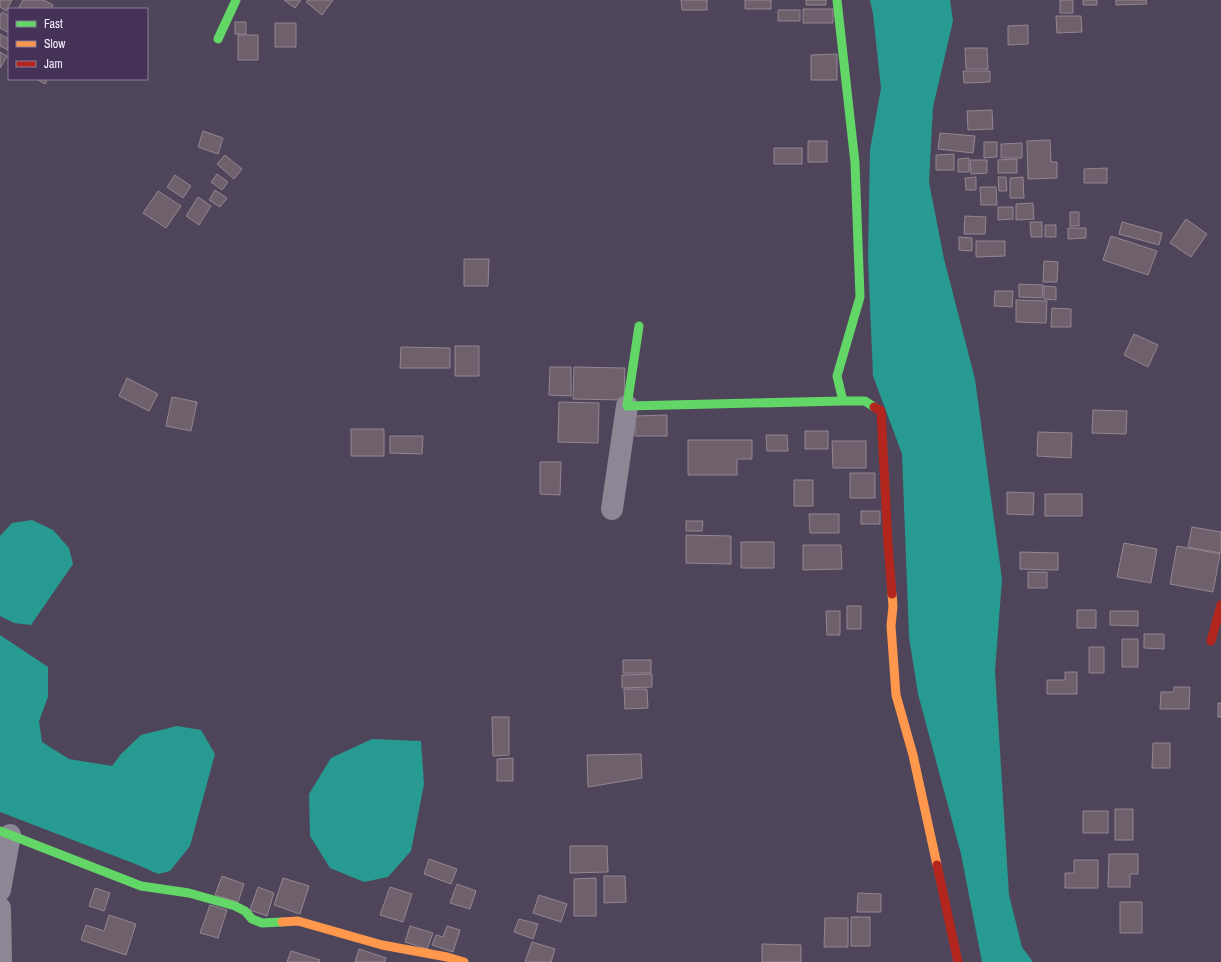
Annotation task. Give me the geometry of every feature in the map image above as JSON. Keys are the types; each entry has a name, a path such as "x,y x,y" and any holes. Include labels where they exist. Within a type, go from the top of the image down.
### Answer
{"street":[{"path":"218,40 236,0"},
{"path":"837,0 855,163 860,297 836,376 843,401"},
{"path":"612,509 639,326"},
{"path":"627,406 865,401 881,411 892,606 891,626 893,666 896,695 912,755 958,962"},
{"path":"1211,641 1221,606"},
{"path":"0,890 5,833 42,846 141,886 189,893 235,906 245,911 252,919 262,924 298,920 382,946 447,957 464,962"},
{"path":"0,908 1,962"}],"shaded area":[{"path":"870,0 950,0 953,21 933,107 929,182 944,259 975,379 1002,579 995,671 1009,895 1022,947 1033,962 982,962 961,854 918,694 909,637 902,454 873,376 868,258 870,150 881,88 873,14"},
{"path":"32,520 53,530 69,548 73,564 31,625 14,623 0,616 0,536 12,523"},
{"path":"0,635 48,667 48,697 39,721 42,742 69,759 112,766 121,754 141,735 177,726 201,730 215,754 190,846 170,871 158,874 0,812"},
{"path":"372,739 421,741 424,784 411,851 388,877 364,882 330,868 310,836 309,794 331,758"}],"building":[{"path":"0,0 12,0 6,11 0,7"},
{"path":"23,0 44,0 53,5 52,8 19,8"},
{"path":"284,0 301,0 295,8"},
{"path":"308,0 333,0 322,15 306,2"},
{"path":"681,0 707,0 707,10 682,10"},
{"path":"745,0 771,0 771,9 745,9"},
{"path":"806,0 826,0 826,5 806,5"},
{"path":"1060,0 1073,0 1073,13 1060,13"},
{"path":"1083,0 1097,0 1097,5 1083,5"},
{"path":"1116,0 1146,0 1147,4 1116,5"},
{"path":"803,9 833,9 833,23 803,23"},
{"path":"778,10 800,10 800,21 778,21"},
{"path":"2,12 8,15 8,32 0,28 0,16"},
{"path":"1056,16 1081,16 1082,32 1057,33"},
{"path":"235,22 246,22 246,34 235,34"},
{"path":"275,23 296,23 296,47 275,47"},
{"path":"1028,25 1028,44 1008,45 1008,26"},
{"path":"0,34 8,38 8,50 0,46"},
{"path":"238,35 258,35 258,60 238,60"},
{"path":"965,48 987,48 988,69 966,69"},
{"path":"0,52 7,56 0,68"},
{"path":"837,54 837,80 811,80 811,55"},
{"path":"963,71 990,71 990,82 964,83"},
{"path":"38,80 47,80 45,84"},
{"path":"992,110 993,129 968,130 967,111"},
{"path":"203,131 223,138 218,154 198,147"},
{"path":"940,133 975,136 973,153 938,149"},
{"path":"1050,140 1051,162 1057,162 1057,178 1028,179 1027,141"},
{"path":"808,141 827,141 827,162 808,162"},
{"path":"984,142 997,142 997,157 984,158"},
{"path":"1022,143 1022,158 1001,158 1001,144"},
{"path":"774,148 802,148 802,164 774,164"},
{"path":"954,154 954,170 936,170 936,155"},
{"path":"225,155 242,169 234,179 217,164"},
{"path":"969,158 969,172 958,172 958,159"},
{"path":"1017,159 1017,173 998,173 998,160"},
{"path":"970,160 987,160 987,173 971,174"},
{"path":"1107,168 1107,183 1084,183 1084,169"},
{"path":"217,174 228,182 222,190 211,182"},
{"path":"175,175 191,186 183,198 167,187"},
{"path":"976,177 976,190 966,190 965,178"},
{"path":"998,177 1006,177 1007,191 999,191"},
{"path":"1023,177 1024,198 1010,198 1010,178"},
{"path":"980,187 996,187 997,205 981,205"},
{"path":"215,190 227,198 220,207 209,200"},
{"path":"158,191 181,206 166,228 143,213"},
{"path":"198,197 211,206 199,225 186,216"},
{"path":"1033,203 1034,219 1016,220 1016,204"},
{"path":"998,207 1013,207 1013,219 998,220"},
{"path":"1070,212 1079,212 1079,226 1070,226"},
{"path":"965,216 986,217 985,234 964,234"},
{"path":"1186,219 1207,234 1191,257 1170,243"},
{"path":"1030,222 1042,222 1042,237 1031,237"},
{"path":"1122,222 1162,233 1159,245 1119,234"},
{"path":"1045,225 1056,225 1056,237 1045,237"},
{"path":"1068,228 1086,228 1086,238 1068,239"},
{"path":"1111,236 1157,251 1148,275 1103,260"},
{"path":"959,237 972,238 972,251 959,250"},
{"path":"976,241 1005,241 1005,256 976,257"},
{"path":"464,259 489,259 488,286 464,286"},
{"path":"1044,261 1058,262 1057,282 1043,282"},
{"path":"1019,284 1043,285 1042,298 1019,297"},
{"path":"1044,286 1056,287 1056,300 1044,299"},
{"path":"995,291 1013,291 1012,307 994,306"},
{"path":"1016,300 1047,301 1046,323 1016,322"},
{"path":"1052,308 1071,309 1071,327 1051,327"},
{"path":"1134,334 1158,345 1148,367 1124,355"},
{"path":"455,346 479,346 479,376 455,376"},
{"path":"401,347 450,348 450,368 400,368"},
{"path":"550,367 571,367 571,396 549,395"},
{"path":"574,367 625,368 624,400 573,399"},
{"path":"127,378 158,394 149,411 119,396"},
{"path":"172,397 197,402 191,431 166,426"},
{"path":"559,402 599,403 598,443 558,442"},
{"path":"1093,410 1127,411 1126,434 1092,433"},
{"path":"667,415 667,436 635,436 635,416"},
{"path":"351,429 384,429 384,456 351,456"},
{"path":"805,431 828,431 828,449 805,449"},
{"path":"1038,432 1072,433 1071,458 1037,456"},
{"path":"766,435 787,435 788,451 767,451"},
{"path":"390,436 423,436 422,454 390,453"},
{"path":"688,440 752,440 752,459 737,459 737,475 688,475"},
{"path":"832,441 866,441 866,468 833,468"},
{"path":"540,462 561,462 560,495 540,494"},
{"path":"850,473 875,473 875,498 850,498"},
{"path":"794,480 813,480 813,506 794,506"},
{"path":"1007,492 1034,493 1033,515 1007,514"},
{"path":"1045,494 1082,494 1082,516 1045,516"},
{"path":"861,511 880,511 880,524 861,524"},
{"path":"809,514 839,514 839,533 810,533"},
{"path":"686,521 703,521 702,531 686,531"},
{"path":"1192,527 1221,532 1221,553 1188,547"},
{"path":"686,535 731,536 731,564 686,563"},
{"path":"741,542 774,542 774,568 741,568"},
{"path":"1124,543 1157,549 1151,583 1117,577"},
{"path":"803,545 841,545 842,569 803,570"},
{"path":"1177,546 1220,554 1213,592 1170,584"},
{"path":"1020,552 1058,553 1058,570 1020,569"},
{"path":"1028,572 1047,572 1047,588 1028,588"},
{"path":"847,606 861,606 861,629 847,629"},
{"path":"1077,610 1096,610 1096,628 1077,628"},
{"path":"826,611 840,611 840,635 827,635"},
{"path":"1110,611 1138,611 1138,626 1110,625"},
{"path":"1144,634 1164,634 1164,649 1144,648"},
{"path":"1122,639 1138,639 1138,667 1122,667"},
{"path":"1089,647 1104,647 1104,673 1089,673"},
{"path":"623,660 651,660 651,673 623,673"},
{"path":"1065,672 1077,672 1077,694 1047,694 1047,680 1065,680"},
{"path":"652,674 652,687 622,688 622,675"},
{"path":"1174,687 1190,687 1189,709 1160,709 1161,692 1174,692"},
{"path":"624,689 647,689 648,708 625,709"},
{"path":"1218,703 1221,703 1221,717 1218,717"},
{"path":"492,717 509,717 509,755 493,756"},
{"path":"1153,743 1170,743 1170,768 1152,768"},
{"path":"641,754 642,778 588,787 587,755"},
{"path":"513,758 513,781 497,781 497,759"},
{"path":"1115,809 1133,809 1133,840 1115,840"},
{"path":"1083,811 1108,811 1108,833 1083,833"},
{"path":"570,846 607,846 608,872 570,873"},
{"path":"1109,854 1138,854 1138,874 1130,874 1130,887 1108,887"},
{"path":"429,859 457,869 451,884 424,874"},
{"path":"1074,860 1098,860 1098,888 1065,888 1065,873 1074,873"},
{"path":"222,876 244,884 238,902 215,895"},
{"path":"604,876 625,876 626,902 604,903"},
{"path":"283,878 309,886 300,914 274,905"},
{"path":"596,878 596,916 574,916 574,879"},
{"path":"457,884 476,891 470,909 450,903"},
{"path":"258,887 274,893 267,916 250,910"},
{"path":"390,887 412,894 403,922 380,915"},
{"path":"95,888 110,893 104,911 89,906"},
{"path":"858,893 881,894 881,912 857,912"},
{"path":"539,895 567,904 561,922 533,913"},
{"path":"1120,902 1142,902 1142,933 1120,933"},
{"path":"210,905 227,910 218,938 200,933"},
{"path":"109,915 136,924 126,955 81,940 86,925 104,931"},
{"path":"851,917 870,917 870,946 851,946"},
{"path":"825,918 848,918 848,947 824,947"},
{"path":"519,919 538,924 533,939 514,932"},
{"path":"410,926 433,933 427,949 405,942"},
{"path":"447,926 460,930 453,952 432,945 436,935 443,937"},
{"path":"532,942 555,949 551,962 525,962"},
{"path":"762,944 801,945 801,962 762,962"},
{"path":"359,949 386,958 385,962 355,962"},
{"path":"291,951 320,960 319,962 287,962"}],"traffic: fast":[{"path":"218,39 236,0"},
{"path":"837,0 855,163 860,297 837,376 843,401 865,401 874,407"},
{"path":"639,326 627,406 843,401"},
{"path":"0,831 141,886 189,893 235,906 245,911 252,919 262,923 282,922"}],"traffic: slow":[{"path":"892,594 893,606 891,626 896,695 913,755 937,865"},
{"path":"282,922 298,921 382,945 447,957 464,962"}],"traffic: jam":[{"path":"874,407 881,411 892,594"},
{"path":"1211,641 1221,605"},
{"path":"937,865 958,962"}]}
